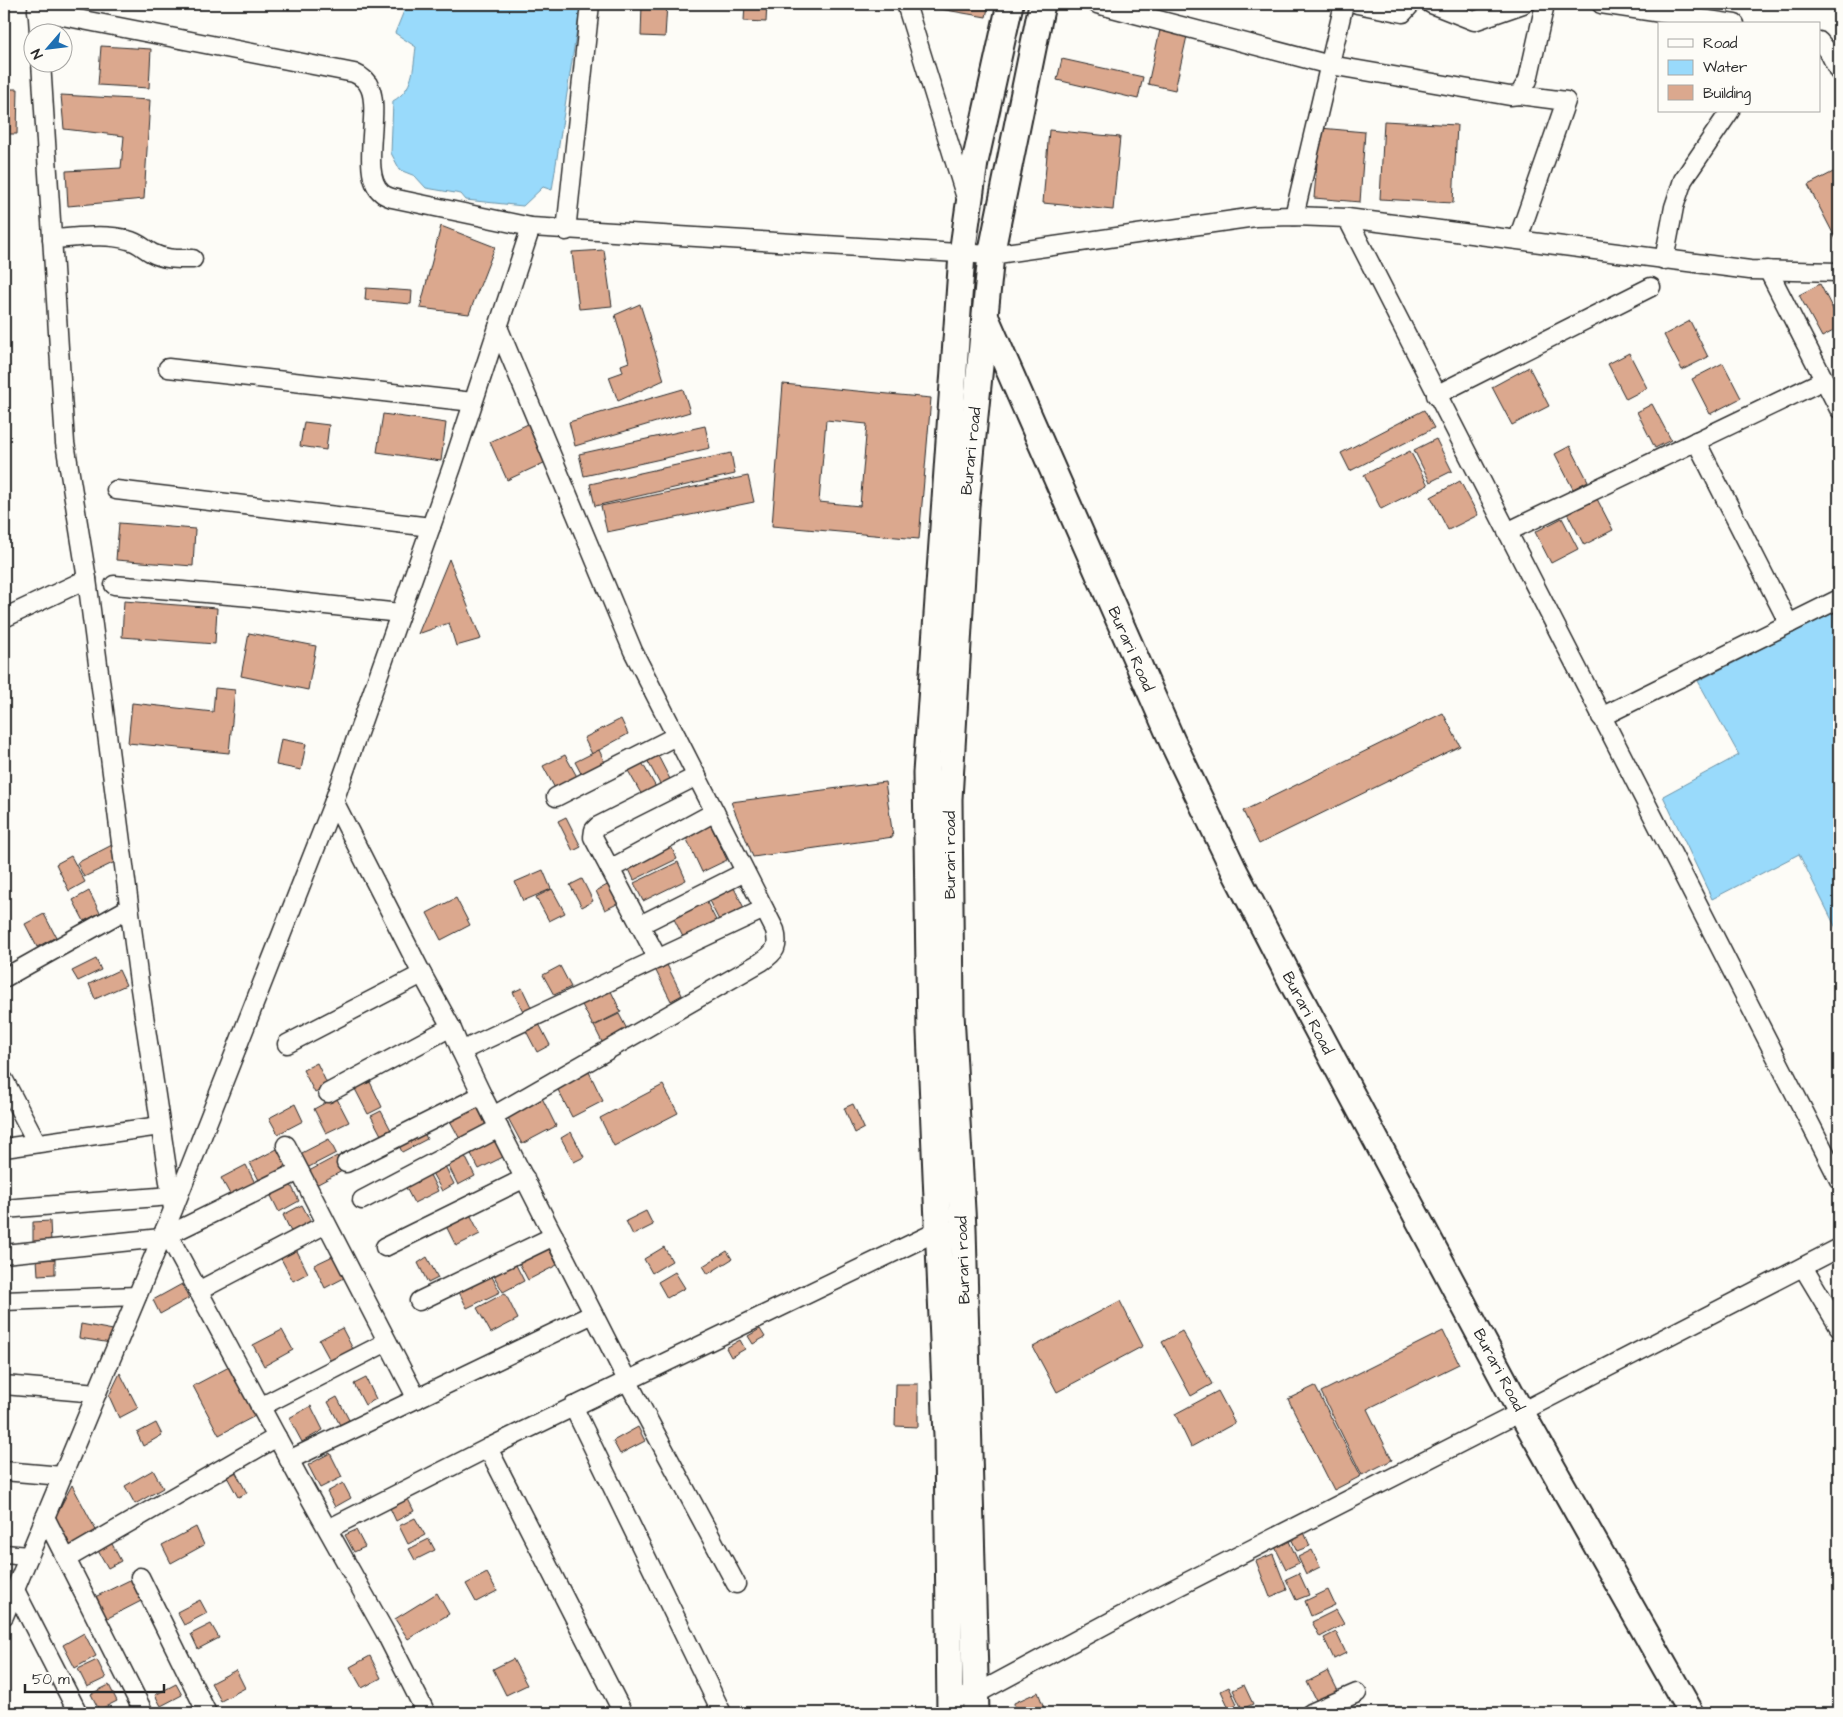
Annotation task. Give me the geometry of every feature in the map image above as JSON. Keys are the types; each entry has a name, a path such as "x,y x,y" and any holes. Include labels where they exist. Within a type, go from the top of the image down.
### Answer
{"main road":[{"name":"Burari road","path":"950,1706 947,1436 930,1032 926,773 962,254 975,162 1010,4"},
{"name":"Burari road","path":"976,1704 963,1228 951,1014 949,799 966,506 991,255 1042,4"},
{"path":"958,302 985,316"},
{"name":"Burari Road","path":"985,316 1165,726 1233,868 1294,988 1521,1412 1691,1713"}],"street":[{"path":"566,231 590,4"},
{"path":"906,4 968,206"},
{"path":"1097,4 1330,65 1510,96 1519,95 1566,100 1518,240"},
{"path":"1294,216 1344,4"},
{"path":"1357,4 1403,13 1411,4"},
{"path":"1431,4 1474,21 1523,4"},
{"path":"1519,95 1528,80 1545,4"},
{"path":"1601,4 1722,22"},
{"path":"38,22 37,7 354,73 363,78 370,89 372,102 371,169 374,182 381,193 392,198 531,227 566,231 991,255 1255,217 1294,216 1347,218 1750,270 1839,272"},
{"path":"1820,42 1838,67"},
{"path":"42,72 65,444 87,579 129,908 172,1203"},
{"path":"1664,260 1674,207 1683,180 1729,112"},
{"path":"1347,218 1839,1180"},
{"path":"4,1616 164,1234 172,1203 334,800 474,402 531,227"},
{"path":"52,239 97,236 127,239 141,244 152,253 169,258 193,259"},
{"path":"1768,270 1839,409"},
{"path":"1436,394 1651,287"},
{"path":"362,1200 496,1122 772,955 776,948 775,930 633,651 498,328"},
{"path":"168,368 474,402"},
{"path":"1507,532 1824,380"},
{"path":"1696,441 1789,624"},
{"path":"116,490 431,527"},
{"path":"4,618 87,579"},
{"path":"114,585 400,613"},
{"path":"1601,717 1839,599"},
{"path":"556,797 676,736"},
{"path":"658,959 593,837 594,830 598,826 696,776"},
{"path":"334,800 451,1027 482,1096 626,1380 736,1584"},
{"path":"610,869 715,812"},
{"path":"640,925 745,872"},
{"path":"4,978 129,908"},
{"path":"461,1052 764,909"},
{"path":"287,1044 422,974"},
{"path":"328,1093 451,1027"},
{"path":"4,1080 37,1143"},
{"path":"346,1164 482,1096"},
{"path":"4,1148 160,1126"},
{"path":"286,1145 417,1399"},
{"path":"4,1254 164,1234 299,1171"},
{"path":"386,1248 525,1178"},
{"path":"4,1209 172,1203"},
{"path":"198,1291 326,1224"},
{"path":"328,1529 626,1380 938,1231 963,1228"},
{"path":"164,1234 198,1291 385,1632 426,1713"},
{"path":"419,1301 554,1236"},
{"path":"950,1706 976,1704 1138,1606 1839,1248"},
{"path":"1803,1267 1839,1326"},
{"path":"4,1301 137,1296"},
{"path":"289,1460 593,1314"},
{"path":"260,1407 387,1342"},
{"path":"4,1385 97,1393"},
{"path":"573,1406 722,1713"},
{"path":"66,1560 277,1437"},
{"path":"488,1448 623,1713"},
{"path":"4,1471 62,1476"},
{"path":"45,1518 144,1713"},
{"path":"4,1554 29,1556"},
{"path":"140,1577 207,1713"},
{"path":"15,1590 78,1713"},
{"path":"1311,1713 1357,1693"}],"water":[{"path":"418,4 542,4 543,8 580,9 552,190 543,187 523,206 466,200 461,194 426,188 415,176 400,170 391,153 393,101 405,91 409,84 413,71 416,47 395,33 406,6"},
{"path":"1839,609 1839,934 1799,854 1712,899 1663,796 1739,755 1698,681"}],"building":[{"path":"642,4 667,4 665,37 641,36"},
{"path":"745,4 767,4 766,22 744,21"},
{"path":"927,4 989,4 986,17 929,7"},
{"path":"1160,30 1187,36 1175,90 1148,84"},
{"path":"101,46 151,49 149,88 98,85"},
{"path":"1062,59 1143,77 1138,99 1057,80"},
{"path":"4,89 18,89 17,134 4,134"},
{"path":"61,95 150,100 144,199 68,206 66,171 121,168 124,136 64,129"},
{"path":"1384,121 1457,125 1453,203 1380,199"},
{"path":"1320,128 1365,132 1360,202 1314,198"},
{"path":"1049,130 1120,137 1113,210 1043,203"},
{"path":"1839,169 1839,245 1808,185"},
{"path":"441,226 495,247 469,314 420,308"},
{"path":"604,250 612,306 579,309 572,252"},
{"path":"1820,284 1839,321 1839,328 1822,337 1799,295"},
{"path":"366,288 412,291 411,304 365,300"},
{"path":"640,304 664,380 618,401 609,377 623,372 621,365 629,362 615,315"},
{"path":"1690,321 1708,357 1682,370 1664,335"},
{"path":"1629,353 1647,388 1626,399 1608,364"},
{"path":"1723,363 1741,398 1710,414 1692,379"},
{"path":"1529,367 1549,406 1512,425 1492,387"},
{"path":"783,384 931,398 919,539 772,526","holes":["826,420 867,424 860,506 819,502"]},
{"path":"683,389 690,412 575,446 569,422"},
{"path":"1652,404 1671,440 1655,448 1637,412"},
{"path":"1424,410 1434,428 1350,471 1341,453"},
{"path":"383,414 446,423 441,461 377,452"},
{"path":"304,422 329,425 326,450 300,446"},
{"path":"528,424 546,462 507,480 490,442"},
{"path":"705,426 710,448 584,476 579,454"},
{"path":"1436,439 1452,471 1430,482 1414,450"},
{"path":"1570,446 1588,481 1573,489 1555,454"},
{"path":"1410,451 1428,485 1381,509 1364,475"},
{"path":"731,453 735,474 595,506 590,484"},
{"path":"748,476 754,502 607,532 601,506"},
{"path":"1460,481 1478,515 1448,530 1431,497"},
{"path":"1596,497 1613,530 1584,545 1567,513"},
{"path":"1562,518 1578,549 1551,563 1535,532"},
{"path":"119,523 195,529 193,566 116,560"},
{"path":"449,559 481,639 456,646 449,623 418,634"},
{"path":"124,601 217,608 215,644 122,637"},
{"path":"249,633 316,646 308,690 241,676"},
{"path":"215,688 235,690 229,753 128,743 132,703 213,712"},
{"path":"1443,713 1460,746 1259,844 1243,811"},
{"path":"621,719 628,734 592,754 584,738"},
{"path":"281,739 306,744 301,770 276,765"},
{"path":"599,750 608,769 585,781 575,762"},
{"path":"655,750 671,781 661,786 645,756"},
{"path":"565,755 580,782 558,794 543,766"},
{"path":"640,759 657,789 643,797 626,767"},
{"path":"885,782 893,837 753,857 731,802"},
{"path":"566,817 581,847 573,851 558,821"},
{"path":"708,819 727,860 702,872 683,831"},
{"path":"670,844 677,859 634,880 627,865"},
{"path":"112,845 119,860 84,877 77,863"},
{"path":"71,856 85,882 69,891 56,864"},
{"path":"678,862 686,880 643,901 634,883"},
{"path":"543,870 551,889 523,901 515,882"},
{"path":"582,879 593,901 582,907 570,885"},
{"path":"613,882 623,901 605,910 596,891"},
{"path":"731,882 746,912 721,924 706,895"},
{"path":"552,889 565,913 549,921 536,897"},
{"path":"89,891 100,913 84,921 73,900"},
{"path":"704,897 719,926 686,943 671,913"},
{"path":"456,898 470,925 441,940 427,913"},
{"path":"44,914 56,937 37,947 25,924"},
{"path":"96,959 101,970 78,981 72,971"},
{"path":"666,963 682,995 671,1001 655,969"},
{"path":"560,966 571,987 554,995 543,975"},
{"path":"119,970 126,985 95,999 89,984"},
{"path":"609,987 621,1012 593,1026 580,1001"},
{"path":"522,988 532,1009 524,1013 513,992"},
{"path":"619,1014 629,1033 604,1046 594,1026"},
{"path":"538,1022 550,1045 537,1052 525,1029"},
{"path":"317,1063 328,1086 315,1093 303,1070"},
{"path":"589,1072 603,1101 572,1117 557,1088"},
{"path":"370,1082 382,1107 368,1114 355,1089"},
{"path":"663,1085 678,1113 614,1146 600,1118"},
{"path":"336,1097 349,1122 326,1133 314,1109"},
{"path":"542,1098 556,1126 522,1144 507,1116"},
{"path":"475,1103 487,1127 461,1141 448,1117"},
{"path":"295,1104 303,1121 278,1134 269,1118"},
{"path":"853,1104 864,1128 855,1133 844,1108"},
{"path":"381,1111 391,1130 381,1135 371,1116"},
{"path":"421,1126 427,1139 402,1152 396,1139"},
{"path":"571,1132 584,1157 574,1162 561,1138"},
{"path":"494,1134 505,1156 479,1169 468,1148"},
{"path":"329,1139 336,1153 307,1168 300,1154"},
{"path":"279,1148 288,1167 260,1182 250,1163"},
{"path":"463,1152 475,1176 458,1185 446,1161"},
{"path":"337,1156 344,1170 316,1185 309,1171"},
{"path":"444,1164 454,1184 442,1191 431,1171"},
{"path":"246,1165 255,1183 231,1196 221,1178"},
{"path":"427,1169 438,1191 414,1203 403,1182"},
{"path":"290,1183 299,1201 279,1212 270,1194"},
{"path":"302,1205 312,1224 292,1234 283,1215"},
{"path":"646,1211 653,1225 633,1235 626,1221"},
{"path":"469,1212 480,1234 456,1246 445,1224"},
{"path":"50,1221 51,1242 33,1243 33,1222"},
{"path":"294,1245 308,1273 293,1281 278,1253"},
{"path":"547,1245 557,1265 528,1280 518,1261"},
{"path":"664,1247 672,1261 652,1273 644,1259"},
{"path":"727,1251 732,1259 708,1274 703,1266"},
{"path":"335,1255 346,1277 325,1288 314,1265"},
{"path":"427,1257 438,1278 428,1283 418,1263"},
{"path":"37,1259 55,1259 55,1274 38,1275"},
{"path":"515,1263 524,1281 503,1292 493,1274"},
{"path":"489,1271 500,1292 467,1308 457,1288"},
{"path":"675,1272 685,1288 667,1298 658,1282"},
{"path":"182,1284 189,1298 160,1314 153,1300"},
{"path":"505,1293 518,1319 491,1333 477,1308"},
{"path":"1120,1301 1143,1346 1057,1392 1033,1347"},
{"path":"81,1324 113,1330 111,1343 79,1338"},
{"path":"342,1328 354,1351 331,1362 319,1340"},
{"path":"760,1329 765,1337 753,1344 748,1336"},
{"path":"282,1330 293,1350 264,1366 253,1345"},
{"path":"1182,1331 1212,1384 1191,1396 1162,1342"},
{"path":"1443,1331 1459,1364 1367,1409 1392,1460 1362,1475 1321,1392"},
{"path":"740,1340 745,1349 731,1357 726,1348"},
{"path":"229,1367 255,1416 219,1435 193,1386"},
{"path":"120,1373 138,1408 119,1418 109,1396"},
{"path":"366,1378 376,1399 365,1405 354,1384"},
{"path":"896,1384 918,1384 918,1427 895,1426"},
{"path":"1315,1386 1361,1476 1334,1490 1288,1399"},
{"path":"1218,1391 1235,1423 1191,1447 1175,1414"},
{"path":"337,1397 349,1420 340,1425 328,1402"},
{"path":"311,1406 323,1430 302,1442 289,1418"},
{"path":"156,1423 162,1435 143,1446 137,1433"},
{"path":"638,1427 645,1441 620,1454 613,1441"},
{"path":"330,1453 342,1477 320,1488 308,1465"},
{"path":"153,1470 163,1488 135,1504 125,1486"},
{"path":"235,1471 247,1493 238,1497 226,1475"},
{"path":"343,1483 351,1498 335,1507 327,1492"},
{"path":"72,1485 98,1534 71,1549 55,1517"},
{"path":"408,1499 414,1511 396,1521 390,1508"},
{"path":"415,1518 425,1535 408,1544 399,1526"},
{"path":"196,1527 204,1545 171,1563 162,1545"},
{"path":"356,1530 365,1547 354,1552 345,1535"},
{"path":"1303,1530 1310,1546 1297,1551 1290,1536"},
{"path":"429,1539 435,1550 415,1560 409,1549"},
{"path":"1288,1539 1299,1563 1286,1569 1274,1545"},
{"path":"111,1542 121,1561 108,1568 97,1549"},
{"path":"1312,1550 1320,1567 1306,1574 1298,1557"},
{"path":"1273,1554 1287,1590 1270,1597 1256,1561"},
{"path":"487,1573 497,1591 476,1602 466,1584"},
{"path":"1299,1573 1309,1595 1296,1600 1286,1579"},
{"path":"134,1578 145,1599 106,1619 95,1597"},
{"path":"1328,1590 1335,1605 1311,1616 1305,1601"},
{"path":"437,1593 449,1614 408,1639 395,1619"},
{"path":"200,1600 207,1613 184,1625 177,1612"},
{"path":"1336,1610 1344,1624 1320,1637 1312,1622"},
{"path":"211,1624 219,1638 198,1649 191,1634"},
{"path":"1336,1632 1346,1653 1334,1659 1324,1638"},
{"path":"84,1633 96,1656 75,1668 63,1645"},
{"path":"370,1656 381,1678 362,1688 350,1667"},
{"path":"513,1659 527,1685 506,1695 493,1669"},
{"path":"97,1660 106,1678 87,1687 78,1669"},
{"path":"236,1670 245,1688 221,1701 211,1683"},
{"path":"1328,1671 1338,1691 1317,1702 1307,1682"},
{"path":"176,1684 182,1695 161,1706 155,1695"},
{"path":"109,1685 117,1701 99,1710 91,1694"},
{"path":"1244,1685 1253,1704 1242,1709 1233,1690"},
{"path":"1229,1687 1237,1704 1229,1708 1221,1691"},
{"path":"1038,1692 1046,1713 1015,1713 1014,1703"},
{"path":"129,1709 131,1713 119,1713"}]}
